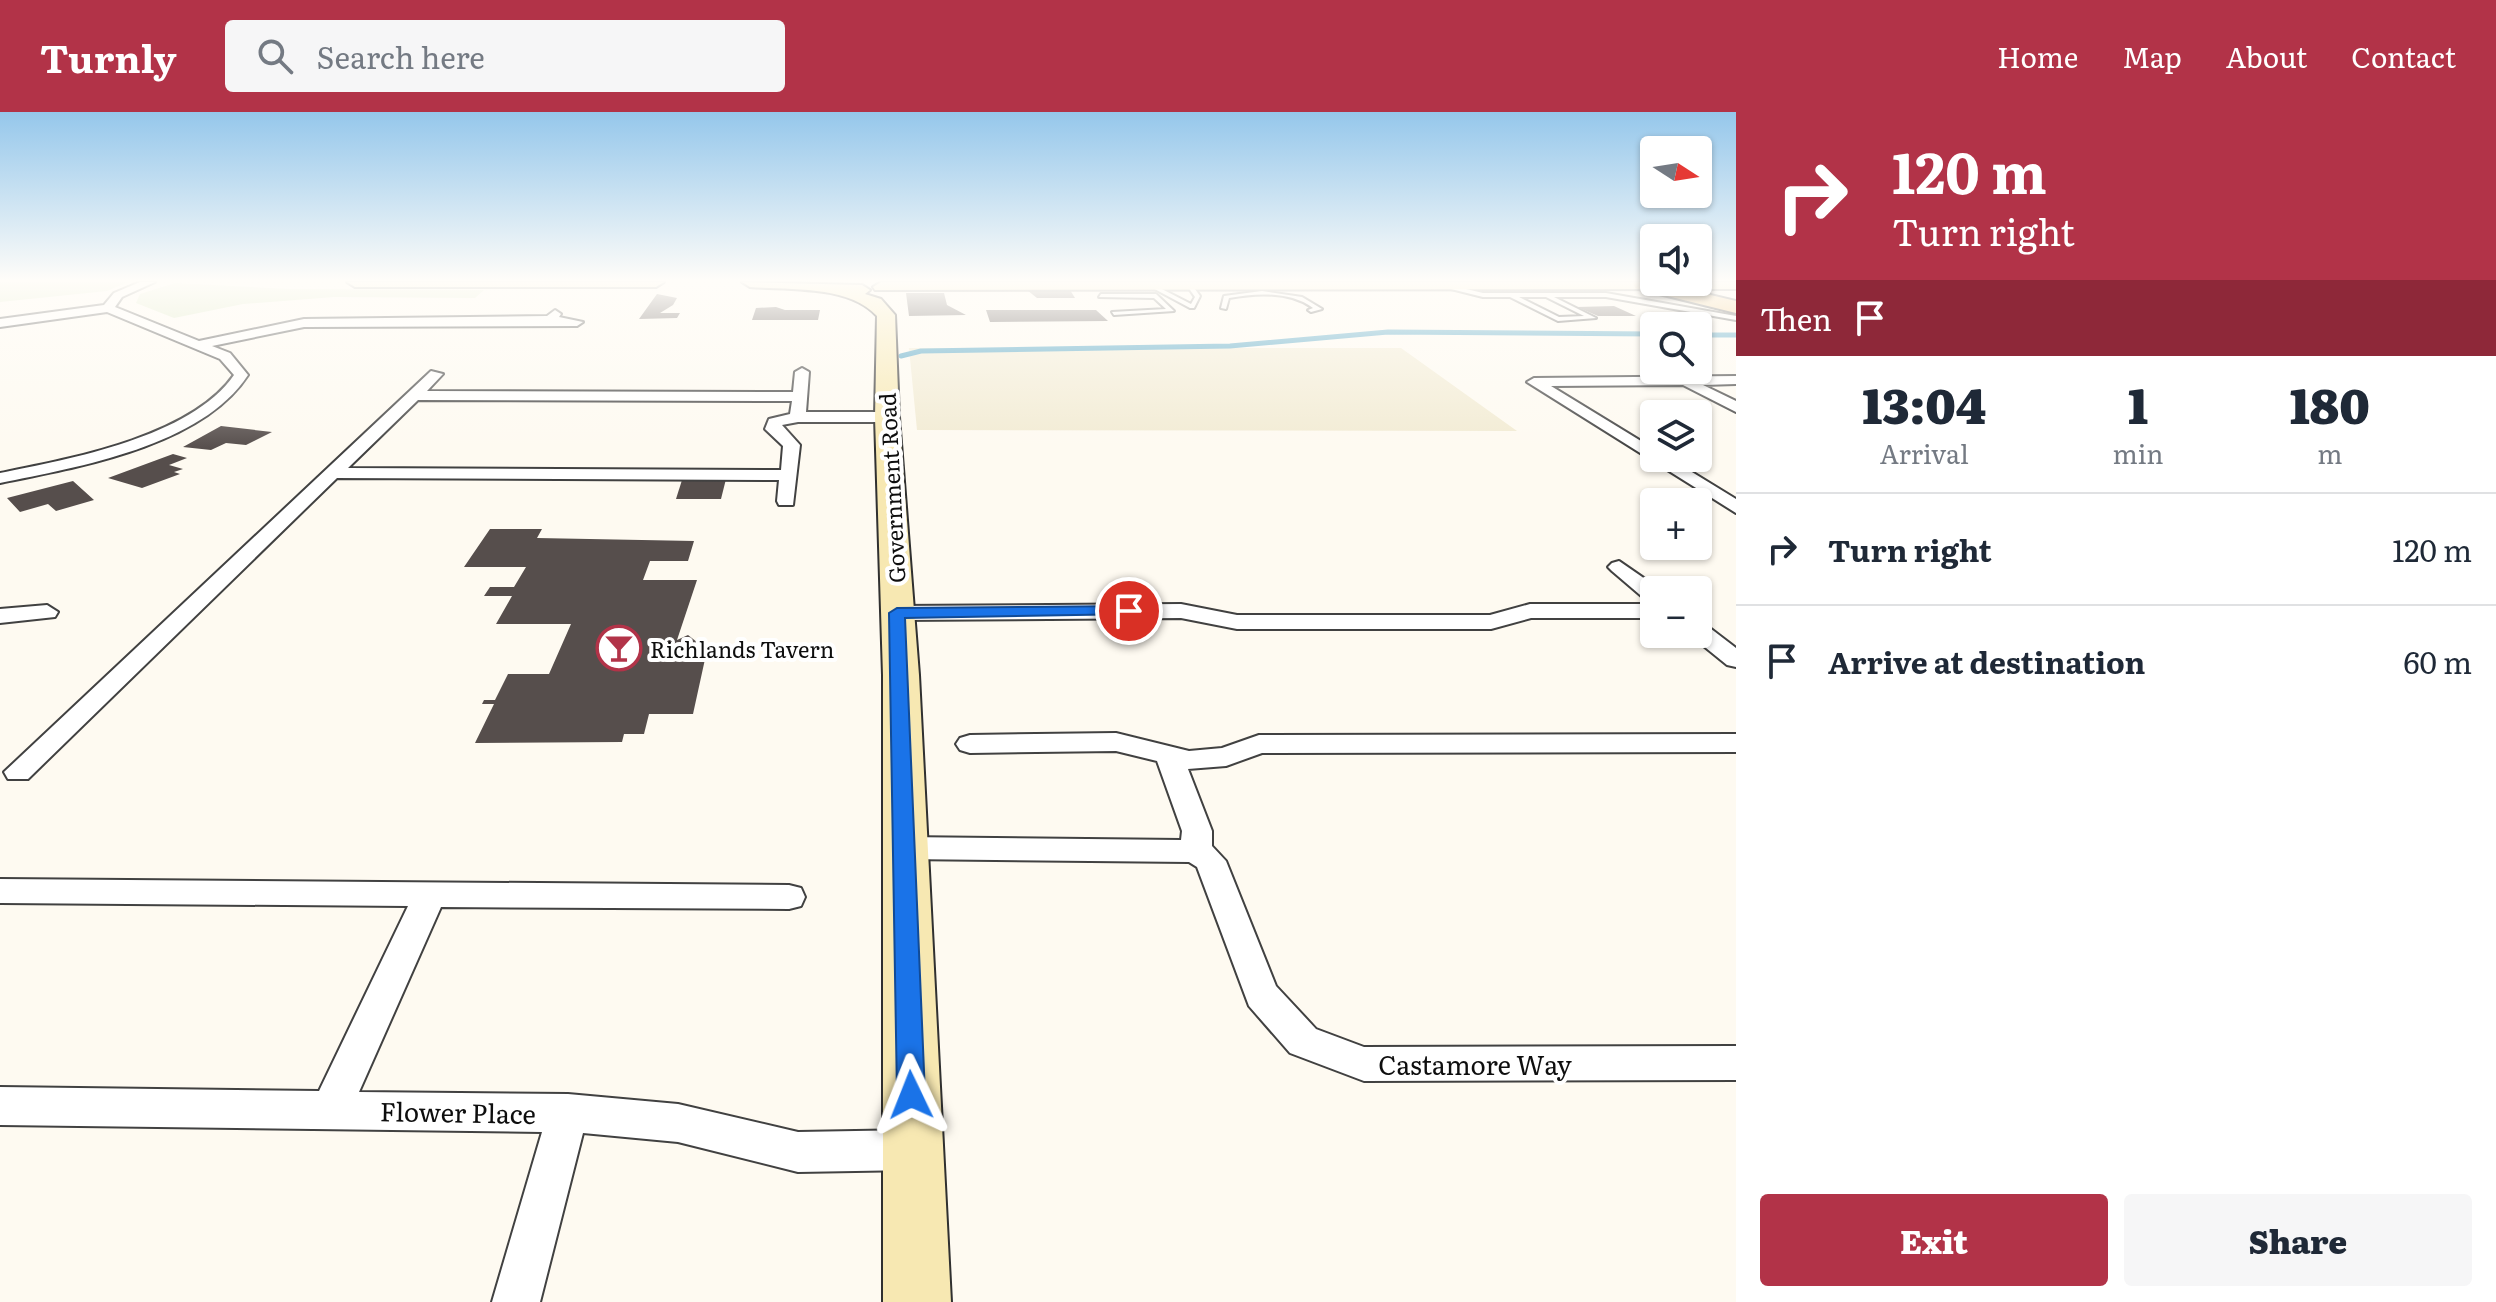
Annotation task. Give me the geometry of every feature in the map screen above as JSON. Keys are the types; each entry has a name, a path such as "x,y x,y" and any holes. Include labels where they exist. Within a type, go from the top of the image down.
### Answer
{"main road":[{"name":"Government Road","path":"886,338 917,1302"}],"street":[{"path":"0,478 111,451 172,428 220,402 237,387 241,375 236,364 225,356 180,338"},
{"path":"198,345 230,338"},
{"path":"798,417 802,372"},
{"path":"18,772 436,374"},
{"path":"1712,380 1736,380"},
{"path":"1640,381 1534,382 1736,507"},
{"path":"1691,384 1736,407"},
{"path":"415,395 800,397"},
{"path":"786,501 792,445 772,425 783,419 798,417 887,417"},
{"path":"334,473 788,475"},
{"path":"1619,567 1640,584"},
{"path":"897,613 1181,611 1237,622 1491,622 1530,611 1640,611"},
{"path":"0,616 47,612"},
{"path":"1712,641 1736,660"},
{"path":"970,744 1116,742 1170,758 1226,757 1259,744 1736,743"},
{"path":"903,848 1196,851 1197,831 1170,758"},
{"name":"Castamore Way","path":"1196,851 1210,861 1262,995 1303,1041 1364,1064 1736,1063"},
{"path":"0,891 789,897"},
{"path":"331,1110 431,893"},
{"name":"Flower Place","path":"0,1106 568,1113 678,1123 798,1152 913,1150"},
{"path":"516,1302 568,1113"}],"shaded area":[{"path":"909,348 1401,348 1517,431 917,430"}],"building":[{"path":"221,426 272,432 246,445 226,443 211,450 183,447"},
{"path":"173,454 187,458 169,465 183,469 174,472 180,474 142,488 108,478"},
{"path":"726,479 721,499 676,499 682,480"},
{"path":"73,481 94,500 56,511 48,504 20,512 7,498"},
{"path":"490,529 542,529 537,538 694,541 688,561 650,561 643,580 697,580 677,640 688,635 707,650 693,714 649,714 644,734 624,734 622,742 475,743 494,704 482,704 484,700 495,700 508,674 549,674 571,624 496,624 512,596 484,596 490,587 514,587 526,567 464,567"}],"waterway":[{"path":"901,356 921,351 1230,346 1326,338"}],"place":[{"name":"Richlands Tavern","path":"619,648"}],"route":[{"path":"911,1095 897,613 1129,611"}]}
